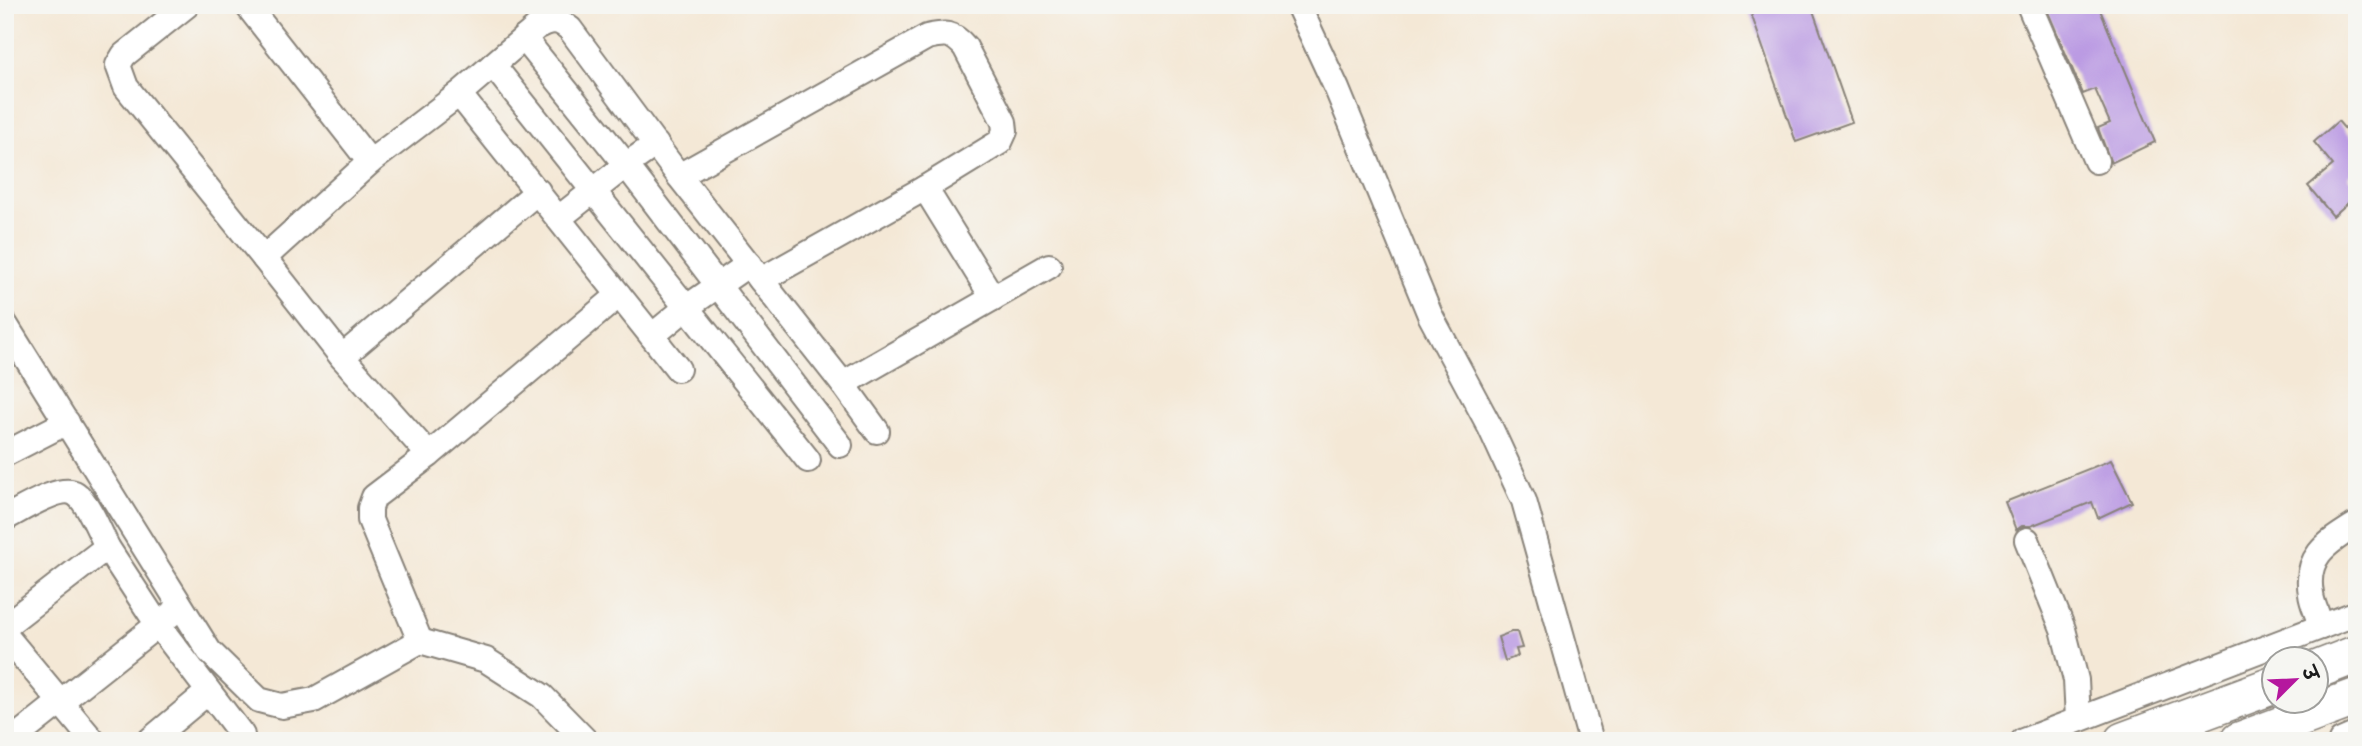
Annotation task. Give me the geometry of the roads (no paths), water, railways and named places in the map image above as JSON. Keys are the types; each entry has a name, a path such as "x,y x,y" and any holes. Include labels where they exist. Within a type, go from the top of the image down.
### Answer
{"highway":[{"path":"2330,665 2357,654"},
{"path":"2123,741 2260,690"},
{"path":"2239,741 2357,697"}],"street":[{"path":"187,5 124,55 118,65 126,87 342,357 429,455"},
{"path":"247,5 370,162"},
{"path":"1298,5 1342,102 1430,315 1490,427 1524,501 1591,741"},
{"path":"2029,5 2096,161"},
{"path":"264,258 370,162 459,94 537,27 551,20 561,22 570,29 679,176 877,431"},
{"path":"652,336 718,285 755,272 925,188 997,145 1005,131 1004,122 965,47 957,38 944,33 927,37 679,176"},
{"path":"524,38 626,165 840,445"},
{"path":"493,65 808,460"},
{"path":"459,94 678,369"},
{"path":"559,218 656,144"},
{"path":"925,188 993,298"},
{"path":"342,357 538,191"},
{"path":"843,384 1049,266"},
{"path":"420,641 370,520 374,496 429,455 619,295"},
{"path":"8,334 209,650 259,700 282,706 314,700 420,641 486,660 542,696 586,741"},
{"path":"5,454 66,422"},
{"path":"5,518 55,493 76,493 83,500 107,547 158,625 242,735"},
{"path":"2321,627 2311,596 2312,568 2323,547 2357,524"},
{"path":"2027,540 2063,629 2076,680 2078,719"},
{"path":"5,626 107,547"},
{"path":"11,741 181,606"},
{"path":"2022,741 2357,613"},
{"path":"5,635 63,701 93,741"},
{"path":"149,741 208,692"},
{"path":"2340,741 2357,734"}]}
